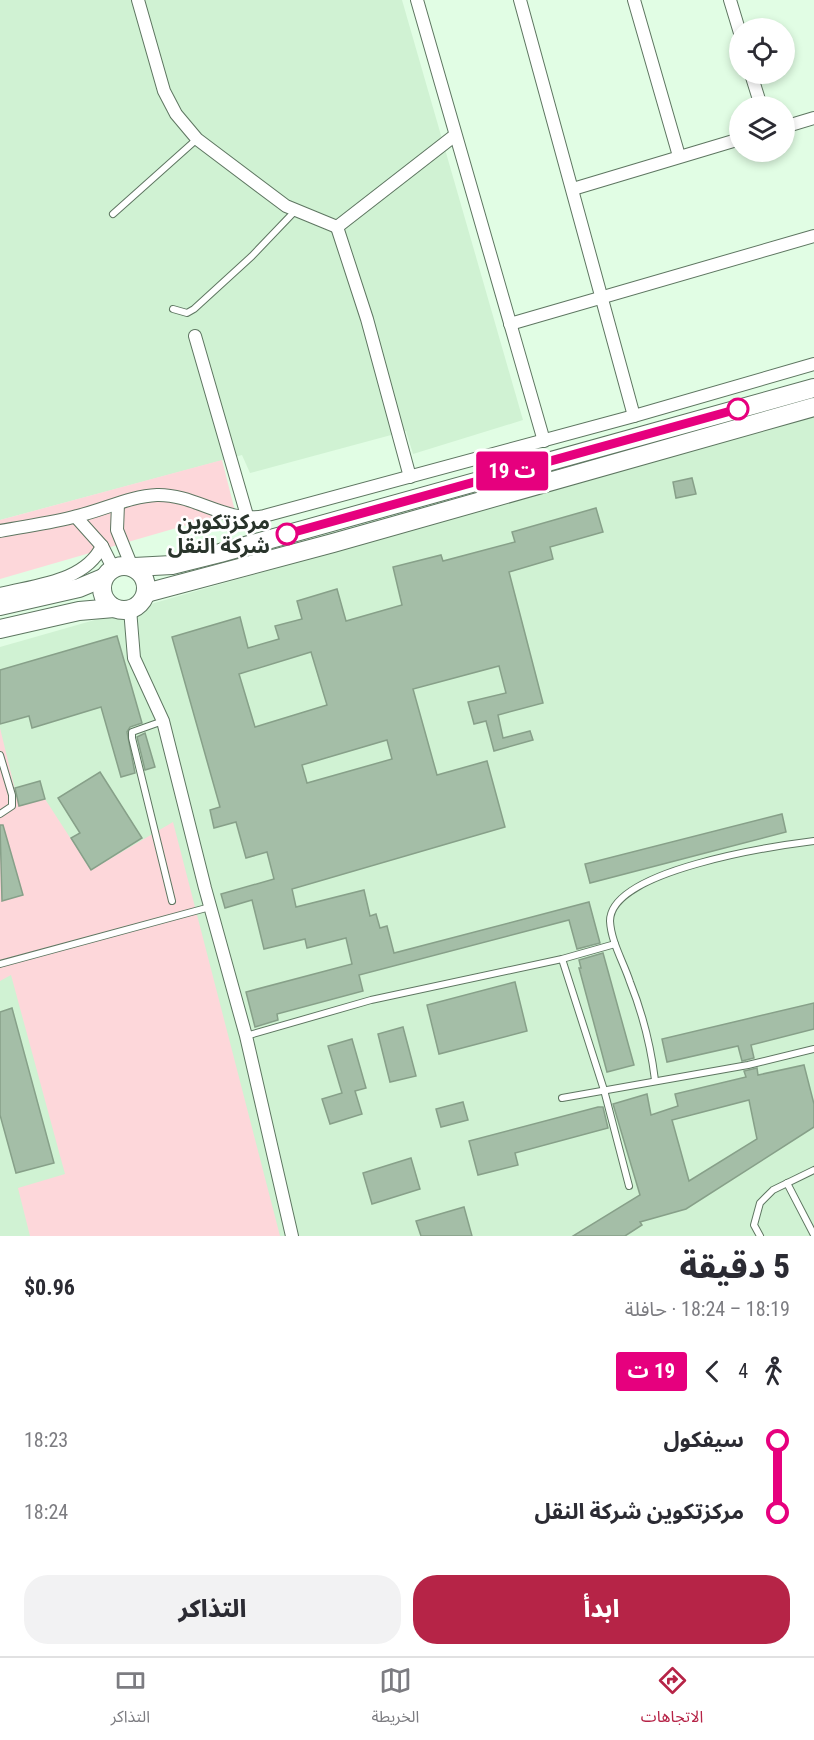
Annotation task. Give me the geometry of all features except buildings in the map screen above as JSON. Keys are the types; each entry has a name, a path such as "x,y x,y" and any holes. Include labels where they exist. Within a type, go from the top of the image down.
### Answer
{"main road":[{"path":"0,606 79,588 108,573 133,567 172,564 220,553 814,388"},
{"path":"146,593 333,543 814,407"},
{"path":"0,629 79,611 122,609 143,600 146,593 145,578 133,567"},
{"path":"108,573 102,592 108,604 122,609"}],"street":[{"path":"138,0 164,91 176,114 197,139 295,210 337,227 367,319 410,477"},
{"path":"417,0 454,136 544,441"},
{"path":"520,0 634,416"},
{"path":"634,0 679,156"},
{"path":"730,0 735,18"},
{"path":"795,124 814,118"},
{"path":"337,227 454,136"},
{"path":"573,189 729,142"},
{"path":"510,324 814,236"},
{"path":"195,336 248,519"},
{"path":"0,531 76,517 158,495 178,497 248,519 544,441 814,364"},
{"path":"118,504 117,530 133,567"},
{"path":"76,517 102,546 108,573"},
{"path":"0,594 76,573 95,561 102,546"},
{"path":"122,609 134,658 163,722 210,907 246,1036 292,1236"}],"lane":[{"path":"113,214 197,139"},
{"path":"173,309 187,313 194,309 252,256 295,210"},
{"path":"163,722 137,728 132,732 132,738 172,901"},
{"path":"0,755 12,795 12,806 0,814"},
{"path":"655,1080 632,984 615,944 610,920 616,902 632,888 689,866 764,848 814,841"},
{"path":"0,964 210,907"},
{"path":"246,1036 371,1000 562,959 615,944"},
{"path":"562,959 604,1090 629,1186"},
{"path":"562,1098 748,1065 814,1049"},
{"path":"760,1236 754,1225 759,1203 773,1190 814,1170"},
{"path":"787,1183 814,1234"}],"shaded area":[{"path":"0,0 402,0 523,420 413,454 406,431 250,473 242,455 0,520"},
{"path":"814,415 814,1236 0,1236 0,647"},
{"path":"222,460 235,511 0,579 0,520"},
{"path":"0,728 19,806 45,799 91,870 173,822 280,1236 30,1236 18,1188 65,1174 11,975 0,981"}],"bus line":[{"path":"287,534 738,409"}],"place":[{"name":"مركزتكوين شركة النقل","path":"287,534"}]}
